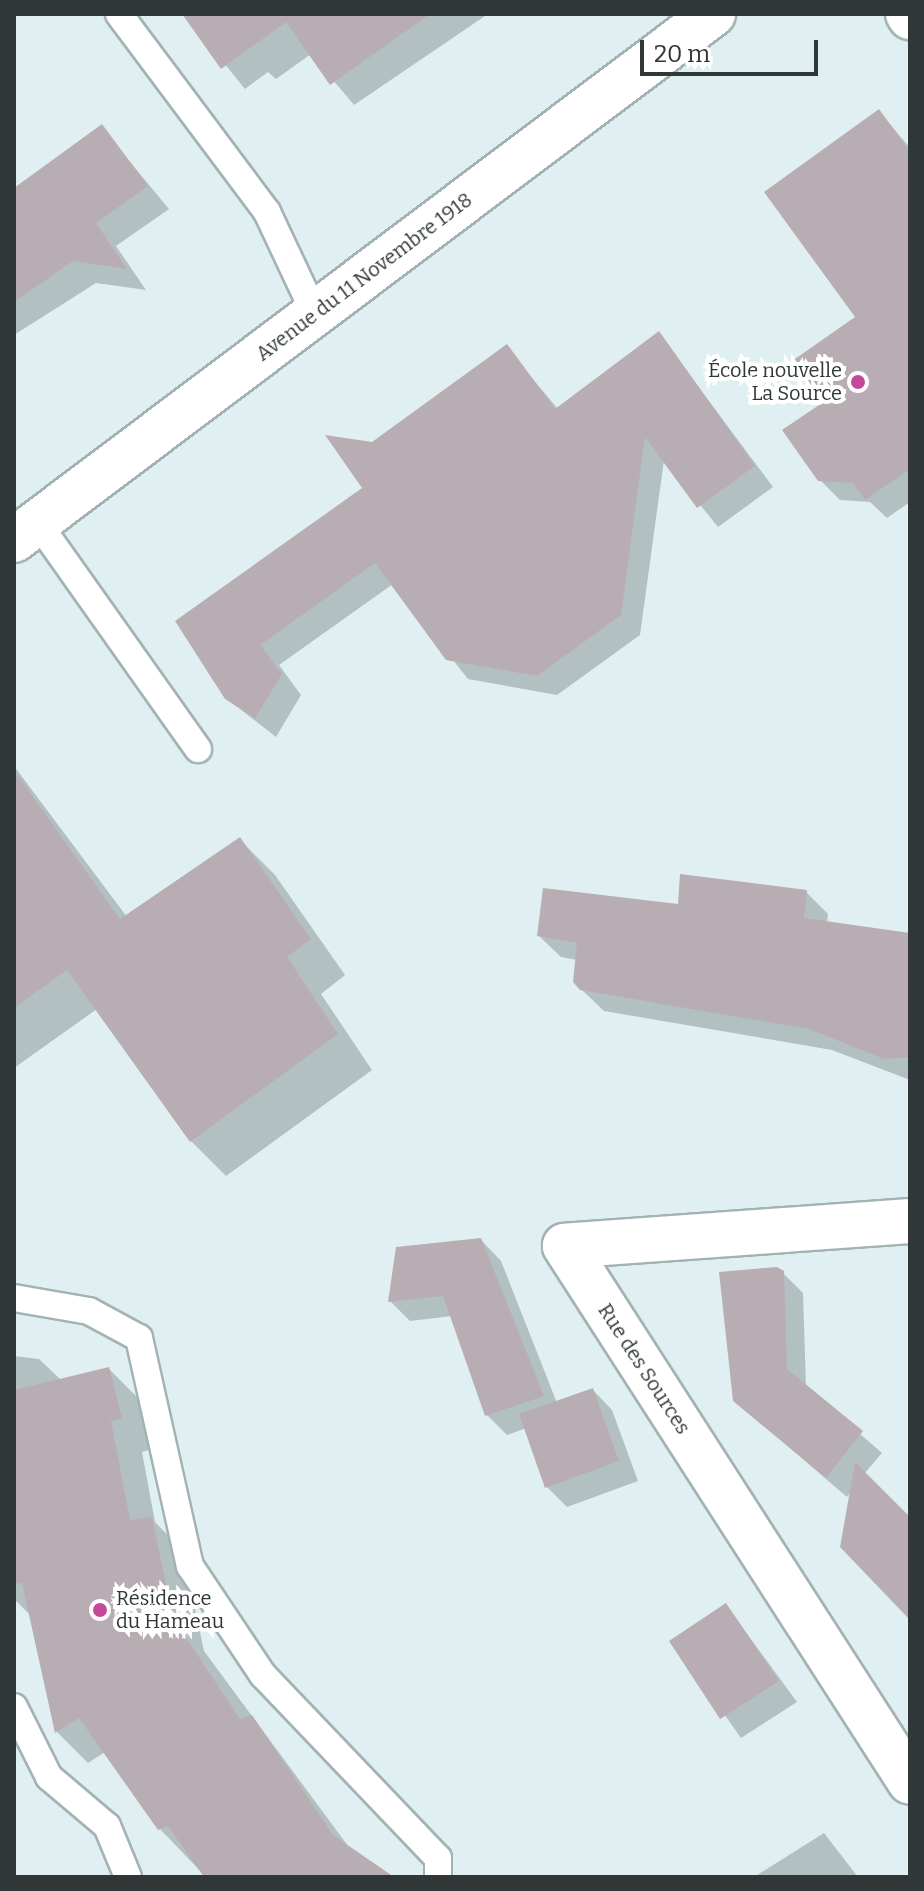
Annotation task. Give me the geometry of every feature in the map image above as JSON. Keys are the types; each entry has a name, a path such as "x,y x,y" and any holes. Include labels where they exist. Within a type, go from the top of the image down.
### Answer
{"street":[{"name":"Avenue du 11 Novembre 1918","path":"26,532 713,14"},
{"name":"Rue des Sources","path":"910,1221 565,1246 910,1782"}],"lane":[{"path":"119,14 267,212 315,314"},
{"path":"26,532 198,749"},
{"path":"14,1298 89,1311 139,1338 190,1566 263,1675 438,1858 438,1877"},
{"path":"14,1707 49,1777 107,1826 128,1877"}],"building":[{"path":"182,14 430,14 330,85 286,22 221,69"},
{"path":"879,109 910,152 910,469 865,500 853,483 818,481 782,430 822,403 792,361 855,317 764,192"},
{"path":"102,124 148,186 96,223 127,269 73,261 14,302 14,188"},
{"path":"659,331 755,466 697,508 645,437 621,615 537,676 446,660 375,563 260,645 282,674 255,718 225,699 175,621 362,488 325,435 372,442 507,344 555,409"},
{"path":"14,770 120,919 240,837 311,939 287,957 338,1034 190,1142 67,970 14,1008"},
{"path":"680,874 807,890 804,918 910,933 910,1057 884,1059 809,1029 580,990 573,982 577,943 537,936 543,888 678,904"},
{"path":"481,1238 544,1396 485,1416 443,1296 388,1302 396,1247"},
{"path":"777,1267 784,1271 787,1369 863,1431 826,1478 733,1401 719,1272"},
{"name":"Résidence du Hameau","path":"109,1367 122,1418 111,1421 130,1520 152,1517 173,1618 240,1719 252,1715 333,1835 394,1877 204,1877 168,1826 158,1830 79,1718 55,1733 22,1583 14,1584 14,1390"},
{"path":"593,1388 619,1461 545,1488 519,1414"},
{"path":"855,1462 910,1517 910,1620 840,1547"},
{"path":"726,1603 779,1681 720,1719 669,1641"}],"place":[{"name":"École nouvelle La Source","path":"858,382"},
{"name":"Résidence du Hameau","path":"100,1610"}]}
